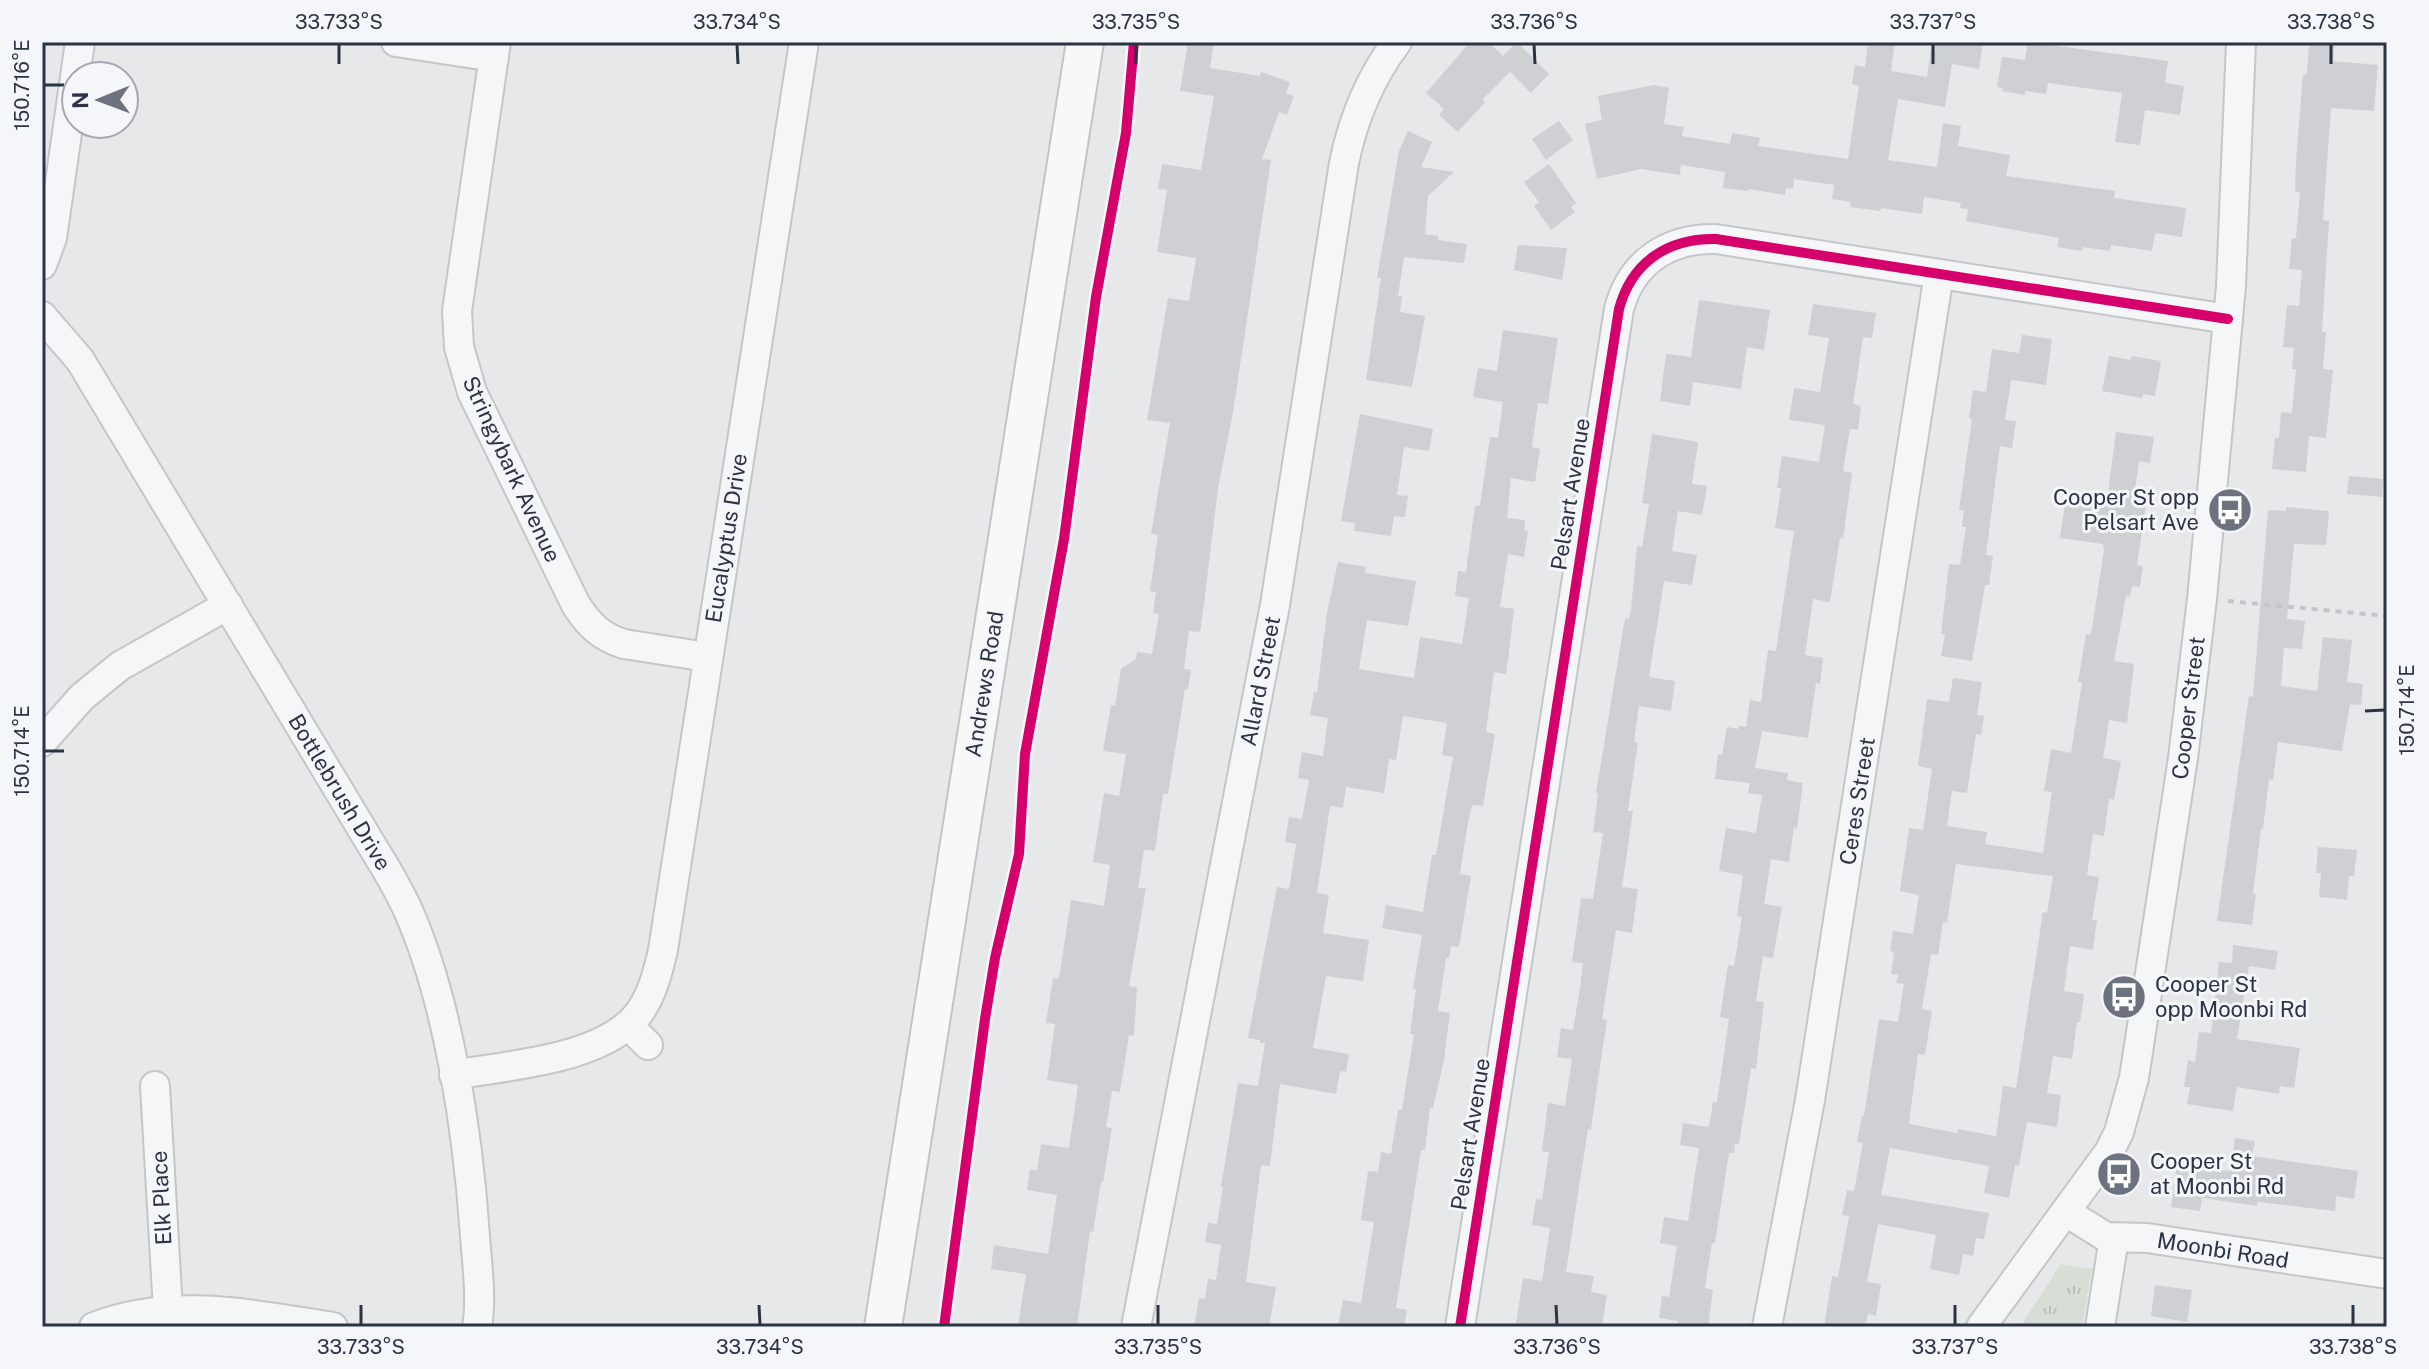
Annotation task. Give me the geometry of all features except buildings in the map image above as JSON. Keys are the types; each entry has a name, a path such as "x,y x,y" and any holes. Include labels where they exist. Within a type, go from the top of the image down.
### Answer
{"main road":[{"name":"Andrews Road","path":"883,1327 1085,42"}],"street":[{"path":"42,265 54,231 80,42"},
{"path":"396,42 495,50"},
{"name":"Eucalyptus Drive","path":"454,1075 581,1050 610,1038 628,1025 646,1002 656,979 804,42"},
{"name":"Allard Street","path":"1136,1327 1275,605 1344,163 1362,103 1397,42"},
{"name":"Cooper Street","path":"1981,1327 2109,1152 2119,1132 2134,1078 2183,758 2202,599 2228,319 2241,42"},
{"name":"Stringybark Avenue","path":"495,50 457,311 458,339 465,374 576,605 593,628 611,640 624,644 707,657"},
{"name":"Pelsart Avenue","path":"1460,1327 1623,296 1634,275 1651,257 1669,246 1716,239 2228,319"},
{"name":"Ceres Street","path":"1767,1327 1810,1100 1939,274"},
{"name":"Bottlebrush Drive","path":"42,316 80,360 406,907 435,986 454,1075 471,1183 479,1303 477,1327"},
{"path":"42,742 82,697 120,666 228,605"},
{"path":"628,1025 648,1045"},
{"name":"Elk Place","path":"155,1086 168,1311"},
{"name":"Moonbi Road","path":"2066,1212 2099,1234 2114,1238 2147,1238 2387,1274"},
{"path":"2100,1327 2114,1238"},
{"path":"94,1327 168,1311 229,1311 333,1327"}],"path":[{"path":"2202,599 2387,616"}],"green space":[{"path":"2061,1264 2092,1269 2082,1327 2020,1327"}],"cycle path":[{"path":"944,1327 985,1019 995,958 1019,854 1025,754 1064,539 1096,297 1126,133 1134,42"},
{"path":"1460,1327 1619,309 1633,278 1643,265 1668,248 1716,239 2228,319"}],"place":[{"name":"Cooper St opp Pelsart Ave","path":"2230,510"},
{"name":"Cooper St opp Moonbi Rd","path":"2124,997"},
{"name":"Cooper St at Moonbi Rd","path":"2119,1174"}]}
